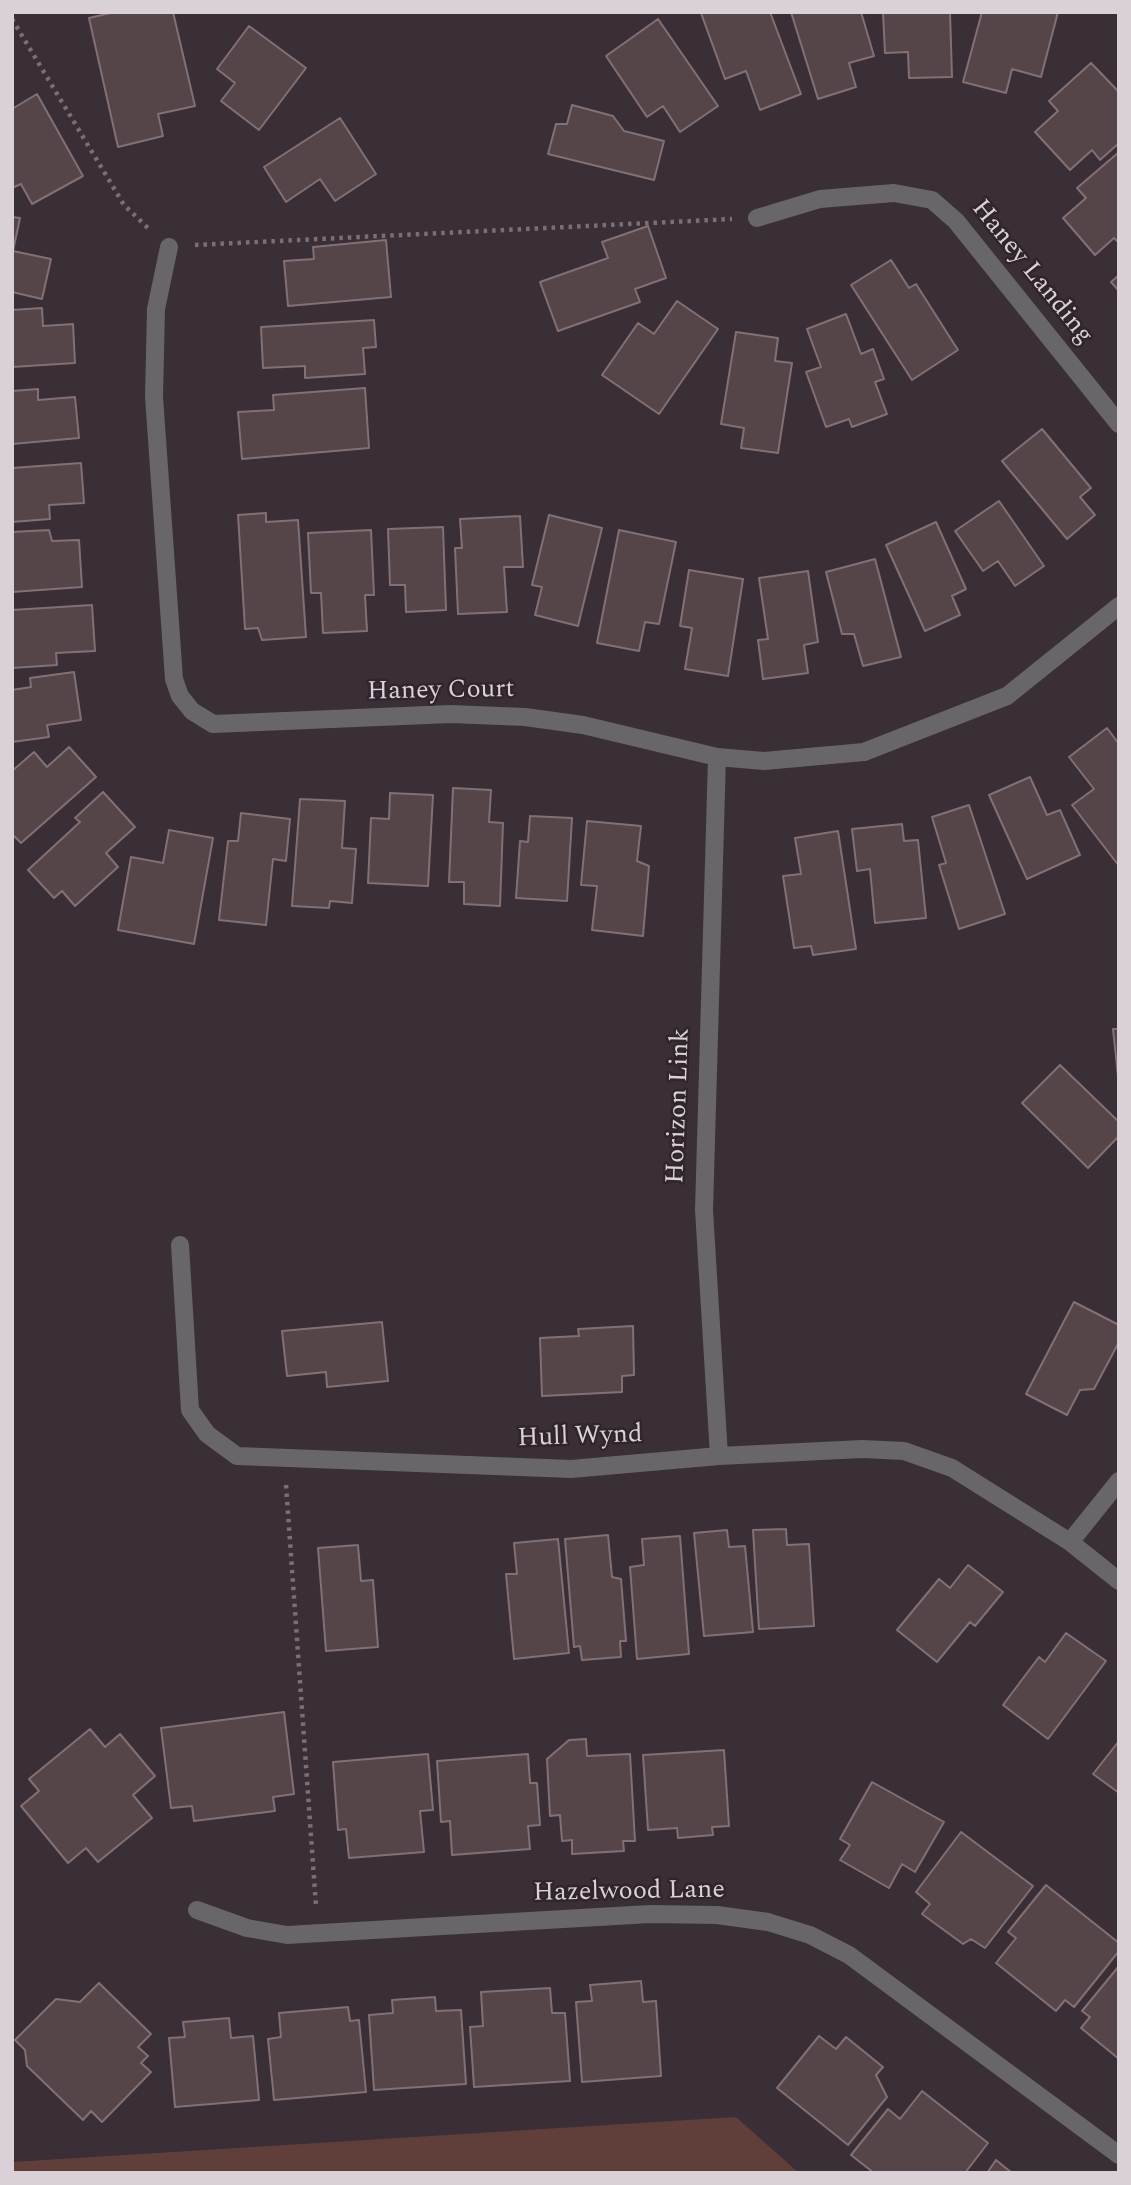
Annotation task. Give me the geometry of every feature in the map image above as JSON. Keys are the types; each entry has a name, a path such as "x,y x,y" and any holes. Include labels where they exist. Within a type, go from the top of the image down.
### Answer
{"street":[{"name":"Haney Landing","path":"757,218 821,199 894,193 932,200 956,221 1119,424"},
{"name":"Haney Court","path":"169,247 156,309 154,397 174,679 180,696 192,711 213,724 242,725 451,714 525,717 583,725 718,757 764,761 864,752 1007,696 1119,606"},
{"name":"Horizon Link","path":"718,757 704,1210 719,1456"},
{"name":"Hull Wynd","path":"180,1245 190,1410 207,1434 237,1456 285,1460 571,1469 719,1456 862,1449 904,1451 952,1468 1070,1542 1119,1581"},
{"path":"1070,1542 1119,1481"},
{"name":"Hazelwood Lane","path":"197,1910 247,1928 287,1935 650,1914 717,1914 768,1922 810,1935 849,1955 1119,2155"}],"path":[{"path":"12,19 124,205 169,247 237,241 757,218"},
{"path":"285,1460 317,1934"}],"shaded area":[{"path":"736,2117 799,2173 12,2173 12,2162"}],"building":[{"path":"115,12 173,12 195,106 158,114 163,136 118,147 89,18"},
{"path":"770,12 801,94 760,110 746,71 725,79 701,13"},
{"path":"791,12 861,12 874,56 849,63 856,87 818,99"},
{"path":"883,12 950,12 952,77 909,78 908,52 885,53"},
{"path":"982,12 1058,12 1041,77 1012,69 1006,93 963,82"},
{"path":"658,19 718,106 680,132 663,106 647,117 606,56"},
{"path":"249,26 306,68 259,130 221,101 235,83 217,69"},
{"path":"1091,63 1119,92 1119,143 1100,160 1092,150 1070,170 1035,132 1058,111 1049,101"},
{"path":"37,94 83,176 32,204 21,184 12,188 12,109"},
{"path":"572,105 613,116 624,131 664,141 654,180 548,154 556,124 567,124"},
{"path":"340,118 376,174 335,201 320,179 286,202 264,167"},
{"path":"1119,152 1119,243 1114,238 1095,255 1063,218 1086,198 1077,188"},
{"path":"12,217 20,218 13,251 51,259 42,299 12,292"},
{"path":"648,226 666,278 635,289 640,302 558,331 540,282 608,258 602,242"},
{"path":"386,240 391,297 288,306 284,261 314,259 313,247"},
{"path":"891,260 909,288 916,284 958,350 912,380 851,285"},
{"path":"1119,275 1119,291 1111,282"},
{"path":"677,301 718,329 659,414 602,375 638,323 654,334"},
{"path":"42,308 43,326 73,324 75,363 12,367 12,310"},
{"path":"846,314 861,354 873,349 884,379 875,382 887,414 852,427 849,419 826,427 806,372 821,367 807,329"},
{"path":"374,320 376,347 363,348 365,374 305,378 305,366 263,368 261,327"},
{"path":"736,332 778,338 775,361 792,363 778,453 741,448 744,428 721,424"},
{"path":"365,388 369,448 242,459 238,412 274,410 273,395"},
{"path":"38,389 38,400 75,397 79,438 12,444 12,391"},
{"path":"1042,429 1091,488 1080,497 1095,515 1067,539 1002,461"},
{"path":"81,463 84,503 49,505 50,519 12,522 12,468"},
{"path":"999,501 1044,566 1015,586 998,561 983,571 955,531"},
{"path":"266,513 266,522 298,520 306,637 262,640 258,628 245,629 238,515"},
{"path":"549,515 602,528 578,626 535,615 542,587 532,585"},
{"path":"520,516 523,567 504,567 507,612 458,614 455,548 462,548 460,519"},
{"path":"936,522 966,589 952,596 960,615 925,631 886,545"},
{"path":"443,527 446,610 406,612 405,585 390,585 388,529"},
{"path":"49,530 52,541 79,540 82,587 12,592 12,532"},
{"path":"371,530 374,595 365,595 367,631 323,633 321,593 311,593 308,533"},
{"path":"619,530 676,542 659,624 645,622 639,651 597,643"},
{"path":"875,559 901,657 863,666 854,634 842,634 826,572"},
{"path":"689,570 743,579 728,676 685,669 692,628 680,626"},
{"path":"808,571 818,642 804,645 808,673 763,679 758,640 768,639 759,578"},
{"path":"92,605 95,651 56,653 57,665 12,668 12,610"},
{"path":"74,672 81,720 47,725 49,737 12,742 12,690 31,687 30,678"},
{"path":"1107,728 1119,744 1119,866 1072,805 1094,789 1069,757"},
{"path":"69,747 96,777 21,843 12,834 12,771 34,752 47,767"},
{"path":"1030,777 1047,815 1060,810 1080,855 1027,879 989,795"},
{"path":"453,788 491,790 489,822 503,823 500,906 464,904 464,882 449,882"},
{"path":"103,792 135,827 106,853 118,867 75,906 62,891 54,898 28,870 80,822 75,818"},
{"path":"390,793 433,795 428,886 368,883 371,818 389,819"},
{"path":"300,799 345,801 342,848 356,849 352,903 330,901 329,908 292,906"},
{"path":"969,805 1005,914 959,929 939,865 946,863 932,817"},
{"path":"241,813 290,819 286,861 273,859 266,925 219,920 228,841 238,841"},
{"path":"530,816 572,818 567,901 516,898 520,841 528,842"},
{"path":"587,821 641,826 637,861 649,866 643,936 592,930 597,886 581,885"},
{"path":"902,824 904,841 918,840 926,918 875,923 870,869 857,871 852,829"},
{"path":"169,830 213,838 194,944 118,930 131,857 163,863"},
{"path":"838,831 856,949 813,955 811,946 794,948 783,876 801,874 795,838"},
{"path":"1113,1029 1119,1029 1119,1086"},
{"path":"1060,1065 1119,1122 1119,1136 1088,1168 1022,1103"},
{"path":"1074,1302 1119,1325 1119,1342 1094,1389 1080,1390 1067,1415 1026,1394"},
{"path":"382,1322 388,1381 327,1387 326,1372 287,1376 282,1331"},
{"path":"633,1326 634,1375 622,1376 622,1392 542,1396 540,1338 579,1336 578,1329"},
{"path":"786,1529 787,1545 809,1544 814,1626 759,1629 753,1530"},
{"path":"727,1530 729,1547 745,1546 753,1632 704,1636 694,1533"},
{"path":"608,1535 612,1577 621,1579 626,1641 620,1641 621,1657 582,1660 580,1646 574,1647 565,1539"},
{"path":"680,1536 689,1654 637,1659 630,1567 644,1565 642,1539"},
{"path":"558,1539 569,1653 514,1659 506,1574 517,1574 514,1543"},
{"path":"358,1545 361,1581 373,1580 378,1647 326,1651 318,1548"},
{"path":"968,1565 1003,1592 975,1626 970,1622 937,1662 897,1630 939,1579 950,1588"},
{"path":"1066,1633 1106,1661 1048,1739 1003,1705 1039,1657 1045,1662"},
{"path":"284,1712 294,1794 273,1797 275,1811 194,1821 192,1806 171,1808 161,1728"},
{"path":"90,1729 105,1747 120,1734 155,1776 133,1795 152,1818 98,1862 86,1848 68,1863 21,1806 39,1791 29,1779"},
{"path":"586,1739 587,1756 630,1754 635,1841 623,1841 624,1851 572,1854 572,1840 562,1841 560,1815 550,1816 547,1759 569,1740"},
{"path":"1119,1741 1119,1793 1093,1774"},
{"path":"724,1750 729,1826 712,1827 713,1835 678,1838 677,1828 648,1830 643,1755"},
{"path":"428,1754 433,1810 420,1811 424,1852 349,1858 346,1829 338,1830 333,1762"},
{"path":"528,1754 530,1783 537,1783 540,1825 528,1826 530,1849 452,1855 450,1821 441,1822 437,1761"},
{"path":"872,1782 944,1822 915,1872 902,1864 889,1888 840,1860 850,1845 840,1839"},
{"path":"961,1832 1033,1886 985,1948 971,1939 963,1944 922,1914 930,1904 916,1892"},
{"path":"1046,1885 1119,1943 1119,1951 1074,2007 1065,2000 1056,2011 996,1963 1016,1938 1008,1932"},
{"path":"1119,1966 1119,2059 1081,2028 1090,2017 1082,2011"},
{"path":"641,1981 643,2002 656,2001 661,2076 582,2082 576,2002 592,2001 590,1985"},
{"path":"99,1983 151,2034 138,2047 148,2056 141,2063 151,2072 102,2122 91,2111 83,2120 27,2066 25,2050 15,2040 56,1999 80,2002"},
{"path":"550,1988 552,2013 565,2013 570,2081 474,2087 470,2027 483,2026 481,1992"},
{"path":"435,1997 436,2011 461,2010 466,2084 374,2090 369,2015 393,2013 392,2000"},
{"path":"348,2007 350,2021 359,2020 366,2092 274,2100 268,2039 281,2037 279,2013"},
{"path":"229,2018 231,2038 253,2036 259,2100 175,2107 169,2038 185,2037 183,2022"},
{"path":"819,2036 836,2049 846,2037 883,2067 876,2075 887,2097 848,2145 777,2088"},
{"path":"922,2091 988,2143 965,2173 874,2173 851,2155 888,2109 900,2119"},
{"path":"996,2160 1012,2173 987,2173"}]}
